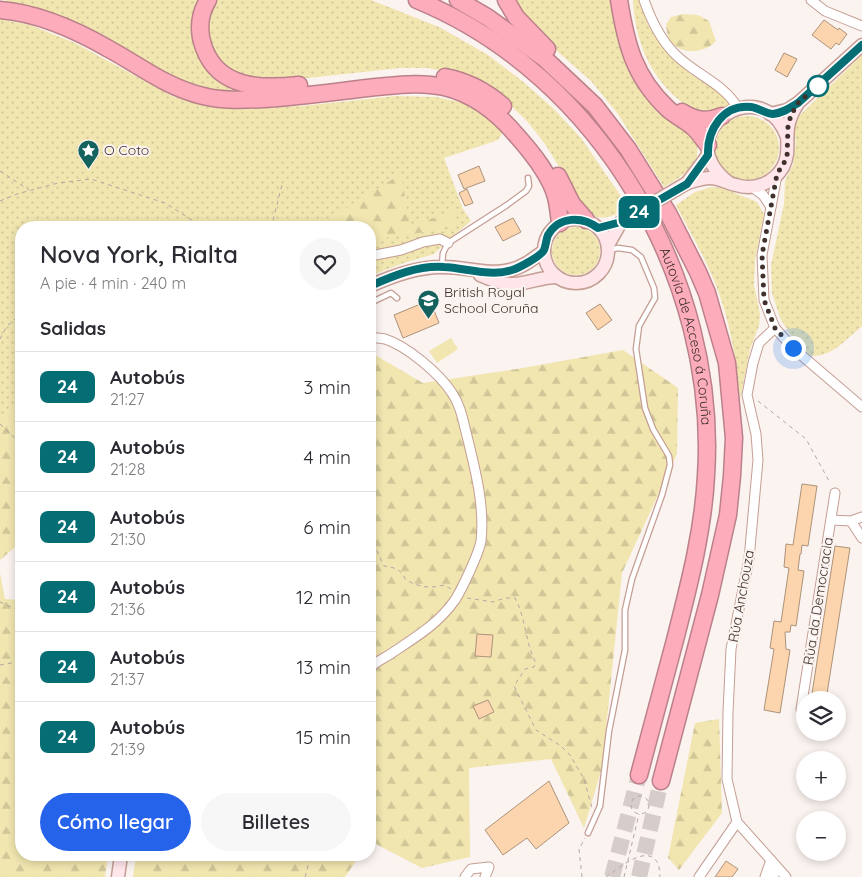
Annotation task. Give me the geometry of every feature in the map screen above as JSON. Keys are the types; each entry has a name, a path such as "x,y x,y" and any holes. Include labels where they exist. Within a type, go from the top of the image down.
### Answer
{"highway":[{"path":"208,0 203,8 200,20 201,40 208,61 233,80 249,86 281,87 391,75 418,74 454,79 468,83 484,92 497,101 526,129 558,176 572,204 592,224"},
{"name":"Autovía de Acceso á Coruña","path":"417,0 453,17 485,36 519,60 550,86 594,132 654,226 673,266 696,341 705,395 708,438 704,508 696,554 639,775"},
{"name":"Autovía de Acceso á Coruña","path":"458,0 487,17 544,58 595,106 628,149 668,213 698,272 707,293 727,363 734,438 732,476 726,523 710,595 661,781"},
{"path":"506,0 516,17 538,42 597,98 621,132 628,149"},
{"path":"619,0 627,42 639,73 669,110 694,128 708,150"},
{"path":"625,0 630,31 637,53 646,74 659,91 691,118 711,121 722,116"},
{"path":"0,10 30,15 54,22 110,49 172,86 205,97 246,100 280,98 410,84 445,88 463,93 486,106 500,117 532,154 547,176 556,197 560,223"}],"main road":[{"path":"770,114 787,110 798,103 862,46"},
{"path":"621,222 608,248 604,267 591,280 583,283 565,282 550,270 545,261 544,251 548,235 560,223 568,220 592,224 621,222 687,184 701,179 711,178 744,187 762,185 777,174 787,158 788,126 791,115 798,103"},
{"path":"728,182 712,166 708,150 710,134 722,116 738,108 760,109 770,114 781,125 787,139"},
{"path":"687,184 708,150"},
{"path":"592,224 606,239 608,248"},
{"path":"376,284 407,272 442,266 490,272 512,270 524,265 544,251"},
{"path":"469,270 497,282 513,284 557,277"},
{"path":"118,877 120,861"}],"street":[{"path":"644,0 652,20 677,57 729,94 738,108"},
{"path":"811,0 825,11 862,26"},
{"path":"777,174 762,255 764,300 775,328 793,348 862,407"},
{"path":"752,187 763,195 771,207"},
{"path":"376,255 402,250 423,242 440,239 448,243"},
{"name":"Rúa Anchouza","path":"775,328 759,343 752,363 747,395 756,434 758,460 749,559 731,649 728,712 728,779 737,822 786,877"},
{"path":"376,338 400,346 431,369 453,394 461,412 478,489 481,516 481,542 476,559 456,599 439,620 425,632 376,664"},
{"name":"Rúa da Democracia","path":"805,691 835,493"},
{"path":"831,520 851,521 862,516"},
{"path":"851,521 862,538"},
{"path":"698,877 737,822"},
{"path":"764,877 771,860"},
{"path":"771,860 774,877"},
{"path":"465,877 471,869 489,867 486,877"}],"lane":[{"path":"442,266 443,253 448,243 526,191 529,186 528,178"},
{"path":"588,834 600,806 609,731 624,650 625,610 632,579 662,495 670,466 669,456 653,430 645,408 636,349 639,326 655,298 654,288 640,257 632,250 608,248"},
{"path":"376,300 391,293 397,298"}],"path":[{"path":"0,172 30,190"},
{"path":"0,201 30,190 58,183 91,179 165,203 193,221"},
{"path":"272,221 284,181"},
{"path":"0,339 6,326 15,319"},
{"path":"747,395 759,402 806,439 829,481"},
{"path":"0,424 15,438"},
{"path":"376,549 384,566 393,567 402,572 406,580 424,587 432,588 444,585 450,588 456,599 466,598 493,602 504,598 515,598 525,626 530,651 536,663 534,668 525,669 514,686 536,730 561,746 570,755 584,779 589,800 596,815"},
{"path":"0,602 15,609"},
{"path":"0,664 15,662"},
{"path":"644,796 650,806 647,812 639,814 633,811 632,803 636,797 644,796"},
{"path":"624,877 639,814"},
{"path":"582,877 579,849 588,834"},
{"path":"606,877 643,855 652,856 658,863 660,877"},
{"path":"304,877 310,861"}],"green space":[{"path":"7,0 201,0 198,49 258,92 219,91 182,82 30,7 0,2"},
{"path":"215,0 371,0 439,27 488,55 521,80 554,109 581,138 629,208 606,217 591,215 569,187 545,144 527,121 506,101 456,73 427,68 400,68 271,82 235,76 212,55 207,24"},
{"path":"515,0 612,0 626,62 636,80 677,118 695,140 698,151 694,162 684,174 664,187 618,114 591,81 531,28"},
{"path":"633,0 640,0 648,25 668,54 692,75 728,98 729,106 714,113 697,112 678,99 668,89 651,67 645,54 637,28"},
{"path":"683,14 698,15 709,21 716,41 707,48 695,51 683,50 672,43 669,39 666,24 671,17"},
{"path":"0,19 30,25 75,43 174,97 209,106 246,109 302,106 396,96 436,97 464,103 479,110 504,131 498,140 444,158 463,209 471,221 434,254 376,274 376,221 15,221 15,408 0,417"},
{"path":"862,55 862,326 833,350 819,356 811,356 795,342 780,318 772,293 771,265 784,204 785,181 793,165 796,142 794,128 800,115"},
{"path":"747,116 759,119 770,125 776,136 779,148 776,160 770,171 759,177 747,180 735,177 724,171 718,160 715,148 718,136 724,125 735,119"},
{"path":"401,174 410,226 459,209 453,228 377,239 376,221 344,221 332,217"},
{"path":"712,187 722,188 757,202 764,214 755,260 754,285 760,314 759,326 750,349 740,400 732,342 720,295 703,256 676,205 695,192"},
{"path":"576,227 585,229 593,234 598,242 600,251 598,260 593,268 585,273 576,275 567,273 559,268 554,260 552,251 554,242 559,234 567,229"},
{"path":"451,338 458,349 437,363 429,351"},
{"path":"623,350 678,388 677,454 622,573 602,768 584,828 551,759 469,768 470,857 422,868 376,844 376,356 423,383"},
{"path":"15,408 15,547 0,560 0,417"},
{"path":"0,573 5,599 15,600 15,861 107,861 105,877 0,877"},
{"path":"719,719 722,813 679,870 668,858 695,723"},
{"path":"135,861 356,861 345,877 133,877"}],"building":[{"path":"824,20 847,34 839,45 836,43 831,49 812,35"},
{"path":"784,53 797,59 787,77 775,70"},
{"path":"479,166 485,181 464,189 458,175"},
{"path":"467,189 473,203 465,206 459,193"},
{"path":"513,218 521,232 503,241 495,227"},
{"path":"430,300 439,323 403,338 394,315"},
{"path":"600,304 612,320 598,330 586,313"},
{"path":"802,484 817,486 808,546 802,545 800,554 798,570 804,571 796,626 791,625 790,632 785,632 786,649 790,650 780,713 764,710 774,649 770,648 774,621 781,622 789,568 784,567 786,544 793,545"},
{"path":"835,546 850,548 827,691 812,691"},
{"path":"477,634 493,635 491,657 475,656"},
{"path":"488,700 494,712 479,719 473,706"},
{"path":"549,781 569,823 536,849 527,838 503,855 485,830"},
{"path":"726,861 738,869 732,877 715,877"}],"tunnel":[{"path":"612,877 639,775"},
{"path":"639,877 661,781"}],"bus line":[{"name":"24","path":"376,283 407,272 442,266 490,272 512,270 524,265 544,251 548,235 560,223 568,220 586,220 598,228 621,222 687,184 708,155 710,134 722,116 738,108 760,109 770,114 787,110 798,103 862,45"}],"place":[{"name":"O Coto","path":"88,169"},
{"name":"British Royal School Coruña","path":"428,319"}],"route":[{"path":"793,348 775,328 764,300 762,255 777,174 787,158 788,126 791,115 798,103 823,81 818,86"}]}
